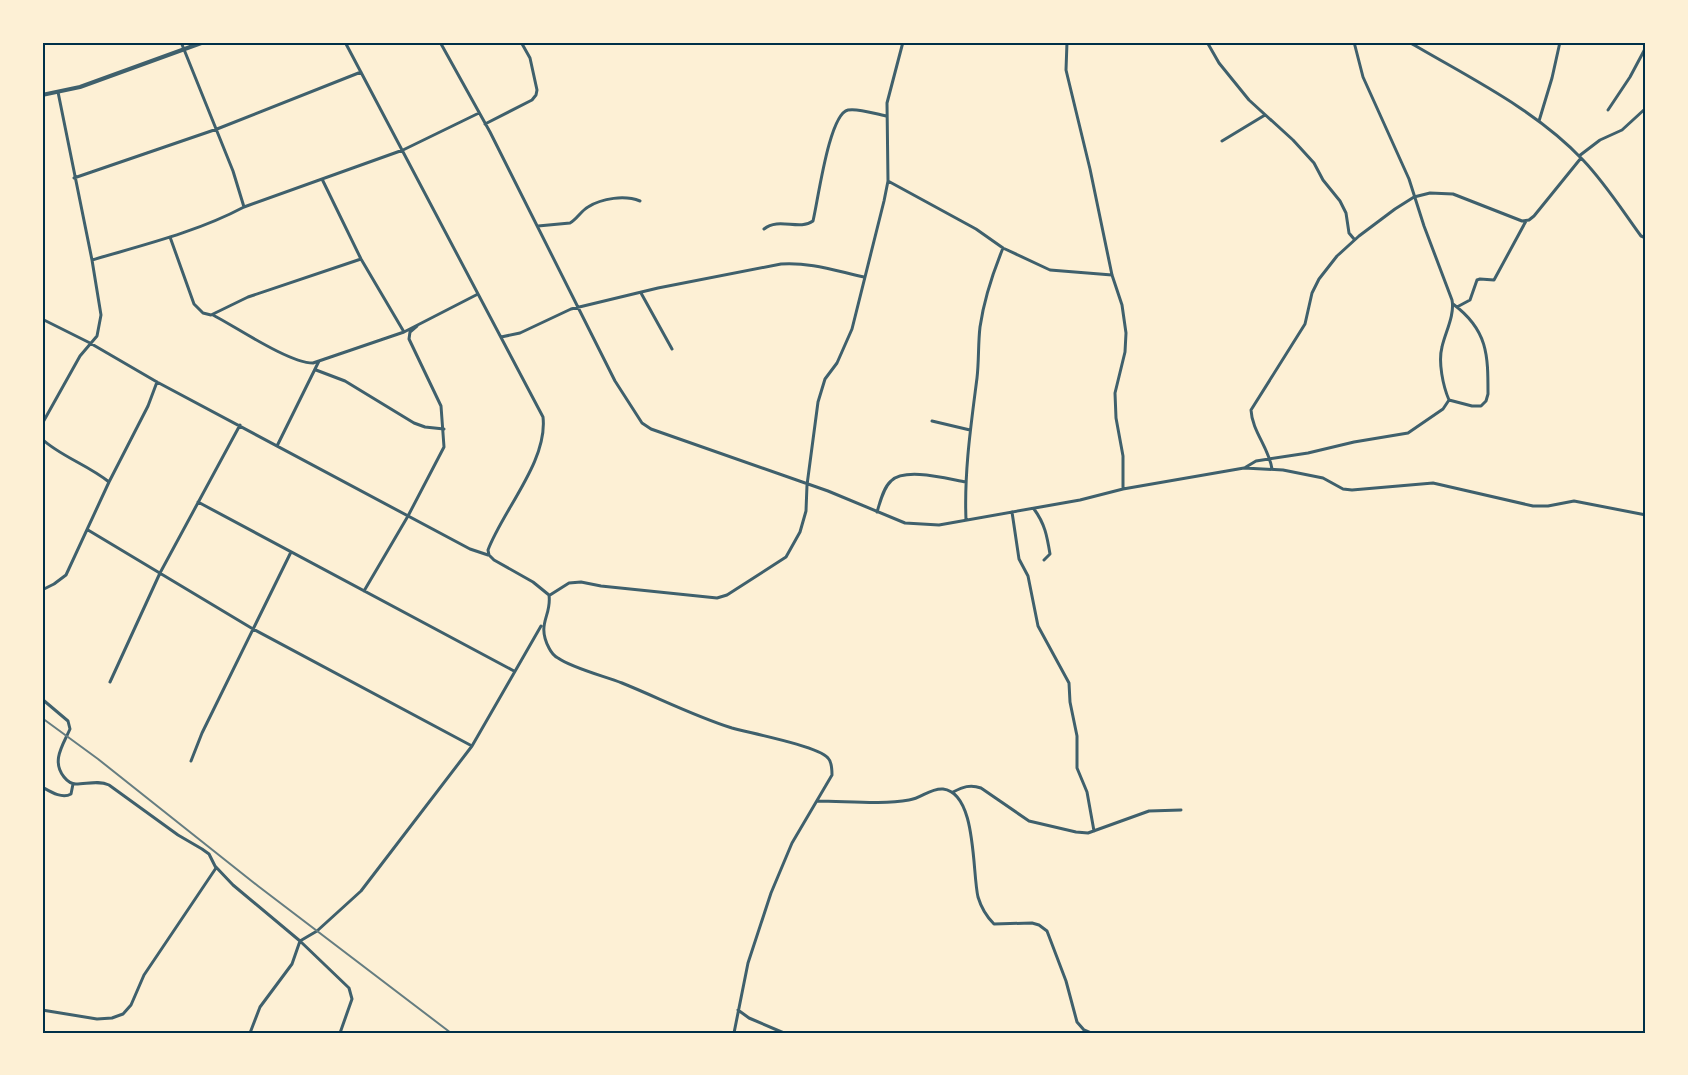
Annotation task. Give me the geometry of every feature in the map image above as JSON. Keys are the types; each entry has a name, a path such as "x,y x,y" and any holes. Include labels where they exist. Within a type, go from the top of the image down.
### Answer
{"street":[{"path":"181,42 217,129 244,207"},
{"path":"42,95 80,87 204,42"},
{"path":"345,42 543,417 542,440 531,467 493,537 488,550 489,555"},
{"path":"440,42 538,226 615,381 644,425 828,491 905,523 926,525 939,525 1034,509 1123,489 1244,468 1272,469 1323,478 1342,489 1433,483 1533,506 1548,506 1574,501 1646,515"},
{"path":"485,124 532,100 536,95 530,58 521,42"},
{"path":"549,595 569,583 581,582 709,598 727,595 789,553 805,516 818,402 825,379 846,347 878,227 888,182 886,116 889,93 903,42"},
{"path":"1066,42 1066,70 1112,275 1122,305 1126,333 1125,352 1115,393 1116,418 1123,456 1123,489"},
{"path":"1207,42 1249,100 1314,163 1323,180 1340,201 1346,213 1349,233 1354,240"},
{"path":"1354,42 1363,77 1409,179 1455,306 1479,333 1486,348 1488,394 1486,401 1481,406 1449,400"},
{"path":"1409,42 1539,122 1580,157 1609,190 1641,236 1646,238"},
{"path":"1539,122 1560,42"},
{"path":"1608,110 1646,47"},
{"path":"74,178 217,129 361,72"},
{"path":"42,424 61,388 90,343 98,336 101,315 58,92"},
{"path":"1455,306 1470,300 1477,280 1494,280 1526,221 1534,216 1580,157 1600,140 1622,130 1646,108"},
{"path":"764,229 774,223 805,224 813,221 830,144 836,123 842,113 852,110 886,116"},
{"path":"92,260 170,237 244,207 402,150 479,113"},
{"path":"1222,141 1265,115"},
{"path":"322,179 361,259 404,332"},
{"path":"888,182 966,223 1003,248 1050,270 1112,275"},
{"path":"1272,469 1271,460 1253,420 1251,410 1305,324 1312,292 1337,256 1395,209 1414,197 1430,193 1454,194 1526,221"},
{"path":"538,226 570,223 586,208 604,201 620,198 634,198 640,201"},
{"path":"170,237 194,304 203,313 213,315 302,362 319,361 404,332 478,294"},
{"path":"966,520 970,430 985,297 990,278 1003,248"},
{"path":"213,315 248,297 361,259"},
{"path":"501,337 520,333 562,312 579,307 658,288 781,264 815,265 864,277"},
{"path":"641,293 672,349"},
{"path":"1449,400 1444,387 1441,350 1455,306"},
{"path":"42,319 470,549 489,555 533,582 549,595 550,602 542,625 472,746 357,896 318,931 300,941 292,963 260,1007 250,1033"},
{"path":"364,591 442,452 444,429 441,405 409,339 410,332 417,326"},
{"path":"277,446 319,361"},
{"path":"316,370 345,381 414,423 444,429"},
{"path":"42,590 54,585 66,575 109,482 143,416 157,382"},
{"path":"1244,468 1256,461 1408,433 1443,409 1449,400"},
{"path":"932,421 970,430"},
{"path":"110,682 160,573 240,425"},
{"path":"42,439 91,468 109,482"},
{"path":"876,512 889,482 898,476 919,475 966,483"},
{"path":"198,502 514,671"},
{"path":"1034,509 1045,525 1047,533 1050,554 1044,560"},
{"path":"1012,512 1019,559 1028,576 1038,626 1068,683 1077,736 1077,768 1087,792 1094,831"},
{"path":"88,530 253,629 472,746"},
{"path":"191,761 202,733 291,552"},
{"path":"542,625 549,648 556,658 566,663 640,690 732,728 814,750 828,756 832,764 832,775 792,843 771,892 748,963 734,1033"},
{"path":"42,699 70,725 58,759 63,776 73,784 100,782 109,785 178,835 209,854 215,866 262,911 300,941 347,986 352,999 340,1033"},
{"path":"42,786 66,796 72,794 73,784"},
{"path":"817,801 889,802 918,798 937,789 953,792 970,785 1035,823 1076,832 1094,831 1149,811 1181,810"},
{"path":"953,792 960,799 968,822 977,893 984,912 994,924 1032,923 1047,931 1066,981 1077,1022 1090,1033"},
{"path":"42,1010 97,1019 112,1018 123,1014 131,1005 144,975 214,872 215,866"},
{"path":"737,1010 749,1018 784,1033"}],"railway":[{"path":"42,718 451,1033"}]}
